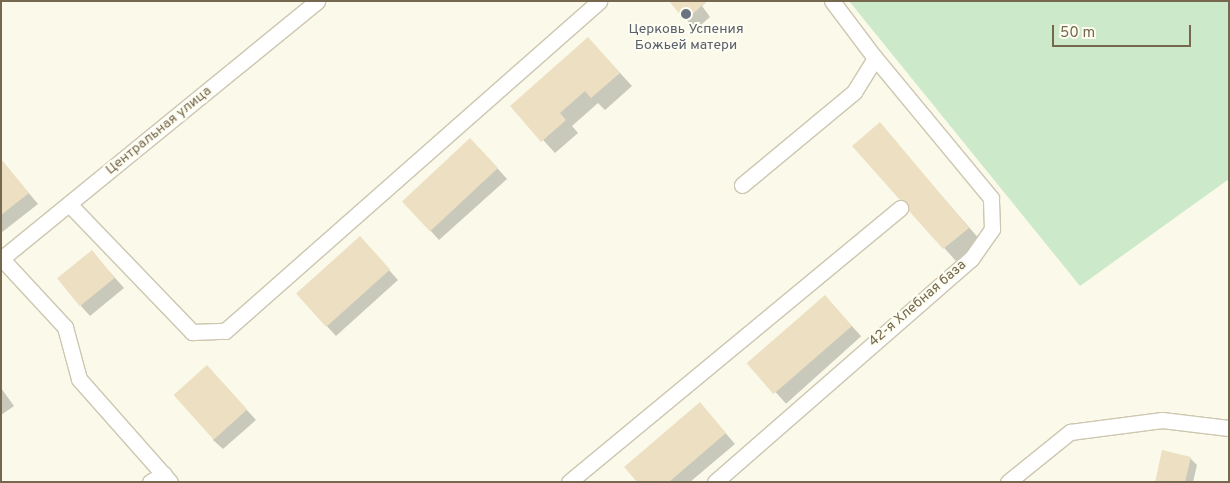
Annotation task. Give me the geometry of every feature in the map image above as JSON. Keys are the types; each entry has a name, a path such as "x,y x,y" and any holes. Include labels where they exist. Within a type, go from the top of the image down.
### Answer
{"street":[{"name":"Центральная улица","path":"1,259 317,1"},
{"name":"42-я Хлебная база","path":"715,482 971,259 992,229 991,198 875,58 832,1"},
{"path":"69,204 192,332 225,331 591,4"},
{"path":"742,185 854,92 875,58"},
{"path":"569,482 900,208"},
{"path":"1,259 65,327 79,380 167,478 150,482"},
{"path":"1008,482 1070,432 1162,420 1229,428"}],"green space":[{"path":"849,1 1229,1 1229,179 1080,286"}],"building":[{"name":"Церковь Успения Божьей матери","path":"669,1 707,1 685,21"},
{"path":"588,37 620,73 591,98 585,91 560,113 566,120 541,142 510,106"},
{"path":"880,122 969,228 943,249 909,211 907,202 899,199 852,146"},
{"path":"470,138 498,168 430,231 402,201"},
{"path":"1,159 29,193 1,215"},
{"path":"360,236 390,269 326,327 296,294"},
{"path":"92,250 115,278 80,306 57,278"},
{"path":"825,295 852,326 773,394 747,363"},
{"path":"207,365 247,410 214,440 174,395"},
{"path":"700,402 726,433 669,482 637,482 624,467"},
{"path":"1162,450 1191,457 1185,482 1155,482"}],"place":[{"name":"Церковь Успения Божьей матери","path":"686,14"}]}
